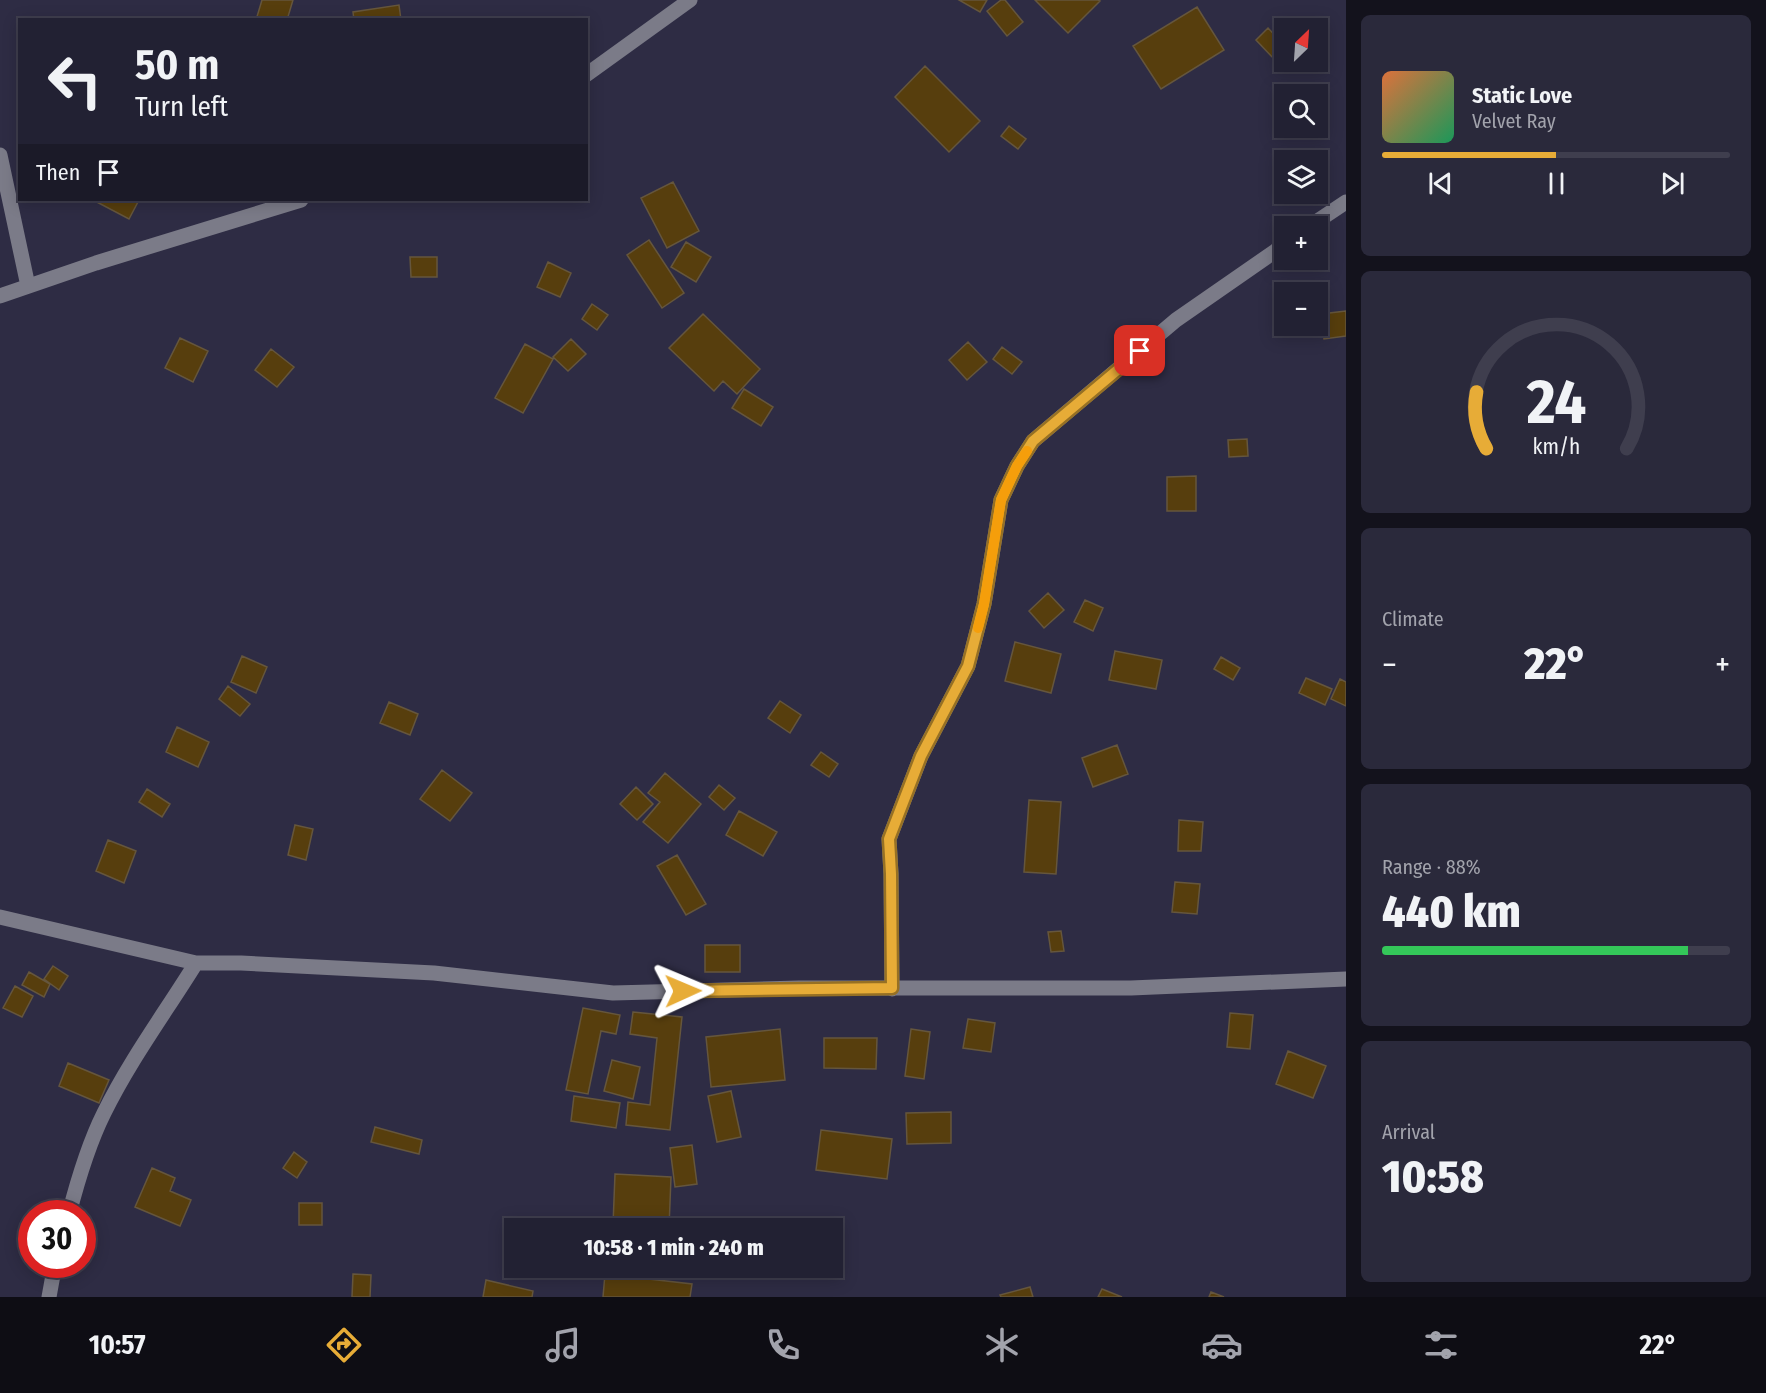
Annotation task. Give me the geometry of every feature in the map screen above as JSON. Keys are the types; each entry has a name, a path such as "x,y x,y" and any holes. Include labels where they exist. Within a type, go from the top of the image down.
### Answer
{"street":[{"path":"588,74 690,0"},
{"path":"0,155 28,286"},
{"path":"0,296 297,201"},
{"path":"1325,216 1346,202"},
{"path":"892,988 889,839 921,756 968,666 984,604 1001,500 1017,466 1033,441 1176,320 1274,252"},
{"path":"0,917 196,963 242,963 434,973 613,993 799,988 1131,988 1346,980"},
{"path":"72,1200 102,1115 130,1065 196,963"},
{"path":"48,1297 52,1278"}],"building":[{"path":"262,0 293,0 288,18 257,18"},
{"path":"959,0 987,0 980,12"},
{"path":"1001,0 1005,0 1023,22 1007,36 987,11"},
{"path":"1035,0 1098,0 1100,1 1068,33"},
{"path":"399,5 401,18 354,18 353,12"},
{"path":"1197,7 1224,50 1161,89 1133,46"},
{"path":"1268,28 1274,34 1274,59 1256,40"},
{"path":"925,66 980,121 949,152 895,97"},
{"path":"1009,126 1026,139 1018,149 1001,136"},
{"path":"673,182 699,231 667,248 641,198"},
{"path":"95,201 138,201 129,219"},
{"path":"649,240 684,293 662,308 627,255"},
{"path":"686,242 711,257 696,282 671,267"},
{"path":"410,257 437,257 437,277 411,277"},
{"path":"548,262 571,273 560,297 537,287"},
{"path":"592,304 608,315 597,330 582,319"},
{"path":"1346,311 1346,336 1324,339 1324,336 1328,336 1328,313"},
{"path":"703,314 760,369 737,394 723,381 714,391 669,348"},
{"path":"180,338 208,351 193,382 165,368"},
{"path":"571,339 586,354 568,371 553,357"},
{"path":"968,342 987,362 967,380 949,360"},
{"path":"525,344 553,359 523,413 495,398"},
{"path":"1002,347 1022,362 1012,374 993,359"},
{"path":"271,349 294,367 277,387 255,370"},
{"path":"744,389 773,407 761,426 732,408"},
{"path":"1247,439 1248,456 1229,457 1228,440"},
{"path":"1196,476 1196,511 1167,511 1167,477"},
{"path":"1048,593 1064,610 1044,628 1029,611"},
{"path":"1085,600 1103,608 1093,631 1074,622"},
{"path":"1015,642 1061,654 1051,693 1005,681"},
{"path":"1115,651 1162,660 1156,689 1109,680"},
{"path":"242,656 267,667 256,693 231,682"},
{"path":"1221,657 1240,668 1233,680 1214,669"},
{"path":"1306,678 1332,689 1325,705 1299,693"},
{"path":"1340,679 1346,682 1346,706 1331,699"},
{"path":"228,686 250,704 240,716 219,699"},
{"path":"780,701 801,715 790,733 768,718"},
{"path":"389,702 418,714 410,735 380,723"},
{"path":"177,727 209,742 198,767 166,752"},
{"path":"1117,745 1128,774 1093,787 1082,758"},
{"path":"821,752 838,764 829,777 811,765"},
{"path":"442,770 472,793 450,821 420,799"},
{"path":"665,773 701,804 668,843 643,822 660,802 648,793"},
{"path":"719,785 735,798 724,810 709,797"},
{"path":"636,787 653,804 637,820 620,804"},
{"path":"147,789 170,804 162,817 139,802"},
{"path":"1029,800 1061,802 1056,874 1024,872"},
{"path":"739,811 777,832 763,856 726,835"},
{"path":"1179,820 1203,822 1201,851 1178,851"},
{"path":"295,825 313,829 306,860 288,855"},
{"path":"108,840 136,851 124,883 96,871"},
{"path":"677,855 706,904 686,915 657,866"},
{"path":"1175,882 1200,884 1197,914 1172,912"},
{"path":"1061,931 1064,951 1051,952 1048,932"},
{"path":"705,945 740,945 740,972 705,972"},
{"path":"53,966 68,976 59,990 44,979"},
{"path":"29,972 50,984 44,997 22,985"},
{"path":"15,986 33,996 22,1017 3,1008"},
{"path":"583,1008 620,1015 616,1034 601,1031 588,1094 566,1090"},
{"path":"633,1012 682,1017 670,1130 626,1125 628,1102 650,1105 657,1038 630,1034"},
{"path":"1230,1013 1253,1015 1250,1049 1227,1047"},
{"path":"968,1019 995,1023 991,1052 963,1048"},
{"path":"780,1029 785,1080 711,1087 706,1037"},
{"path":"911,1029 930,1032 924,1079 905,1076"},
{"path":"824,1038 877,1038 876,1069 824,1068"},
{"path":"1288,1051 1326,1066 1313,1098 1276,1084"},
{"path":"612,1060 640,1067 633,1099 604,1091"},
{"path":"68,1063 109,1080 99,1103 59,1086"},
{"path":"731,1091 741,1137 717,1142 708,1096"},
{"path":"574,1096 620,1103 616,1128 571,1121"},
{"path":"951,1112 951,1143 907,1144 906,1113"},
{"path":"375,1127 422,1140 419,1154 371,1142"},
{"path":"821,1130 892,1139 887,1179 816,1170"},
{"path":"692,1145 697,1184 675,1187 670,1148"},
{"path":"294,1152 307,1162 297,1178 283,1168"},
{"path":"152,1168 175,1178 170,1191 191,1200 180,1226 135,1207"},
{"path":"615,1174 671,1177 669,1218 613,1218"},
{"path":"299,1203 322,1203 322,1225 299,1225"},
{"path":"353,1274 371,1275 370,1297 352,1297"},
{"path":"605,1278 640,1278 692,1284 690,1297 603,1297"},
{"path":"486,1280 533,1291 532,1297 483,1297"},
{"path":"1030,1287 1033,1297 1001,1297 1000,1295"},
{"path":"1102,1289 1122,1297 1098,1297"},
{"path":"1211,1292 1224,1297 1209,1297"}],"slow traffic":[{"path":"978,628 1001,500 1017,466 1027,451"}],"route":[{"path":"683,991 892,988 889,839 921,756 968,666 984,604 1001,500 1017,466 1033,441 1140,351"}]}
